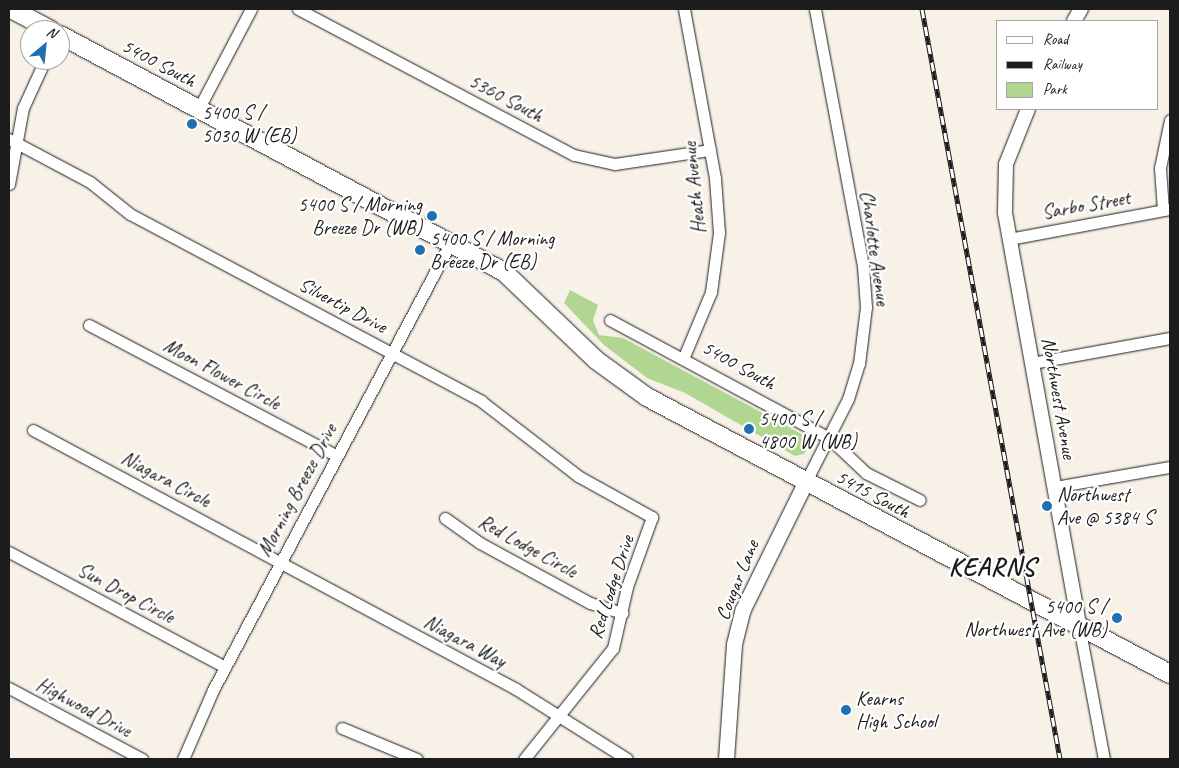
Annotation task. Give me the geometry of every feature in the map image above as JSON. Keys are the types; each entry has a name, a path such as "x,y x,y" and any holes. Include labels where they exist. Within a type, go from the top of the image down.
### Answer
{"main road":[{"path":"11,9 32,20"},
{"name":"5400 South","path":"70,40 451,242"},
{"name":"5415 South","path":"451,242 519,282 623,382 805,483 1170,674"},
{"name":"Cougar Lane","path":"726,759 734,644 743,609 805,483"}],"street":[{"path":"199,108 251,9"},
{"name":"5360 South","path":"298,9 574,155 615,164 710,150"},
{"name":"Heath Avenue","path":"683,359 716,270 718,204 684,9"},
{"name":"Charlotte Avenue","path":"805,483 829,438 859,364 865,288 816,9"},
{"path":"1075,20 1081,9"},
{"path":"9,184 14,142 23,108 40,70"},
{"name":"Northwest Avenue","path":"1028,110 1016,133 1003,180 1009,239 1104,759"},
{"path":"1167,210 1160,168 1170,120"},
{"name":"Silvertip Drive","path":"14,142 90,182 130,214 481,400 578,476 652,517"},
{"name":"Sarbo Street","path":"1009,239 1167,210"},
{"name":"Morning Breeze Drive","path":"183,759 225,667 451,242"},
{"name":"5400 South","path":"610,320 829,438 866,473 920,500"},
{"name":"Moon Flower Circle","path":"89,325 337,456"},
{"path":"1032,363 1170,338"},
{"name":"Niagara Circle","path":"33,430 280,562"},
{"path":"1055,488 1170,467"},
{"name":"Red Lodge Drive","path":"524,759 558,714 607,658 623,613 652,517"},
{"name":"Red Lodge Circle","path":"446,518 480,543 581,598 623,613"},
{"name":"Sun Drop Circle","path":"9,552 225,667"},
{"name":"Niagara Way","path":"280,562 558,714 627,759"},
{"name":"Highwood Drive","path":"9,688 142,759"},
{"path":"342,728 418,759"}],"green space":[{"path":"570,290 598,305 593,320 599,335 623,338 807,437 809,445 804,454 795,456 685,393 647,378 604,345 564,303"}],"railway":[{"path":"922,9 1060,759"}],"place":[{"name":"5400 S / 5030 W (EB)","path":"192,124"},
{"name":"5400 S / Morning Breeze Dr (WB)","path":"432,216"},
{"name":"5400 S / Morning Breeze Dr (EB)","path":"420,250"},
{"name":"5400 S / 4800 W (WB)","path":"749,429"},
{"name":"Northwest Ave @ 5384 S","path":"1047,506"},
{"name":"5400 S / Northwest Ave (WB)","path":"1117,618"},
{"name":"Kearns High School","path":"846,710"}],"district":[{"name":"KEARNS","path":"992,567"}]}
